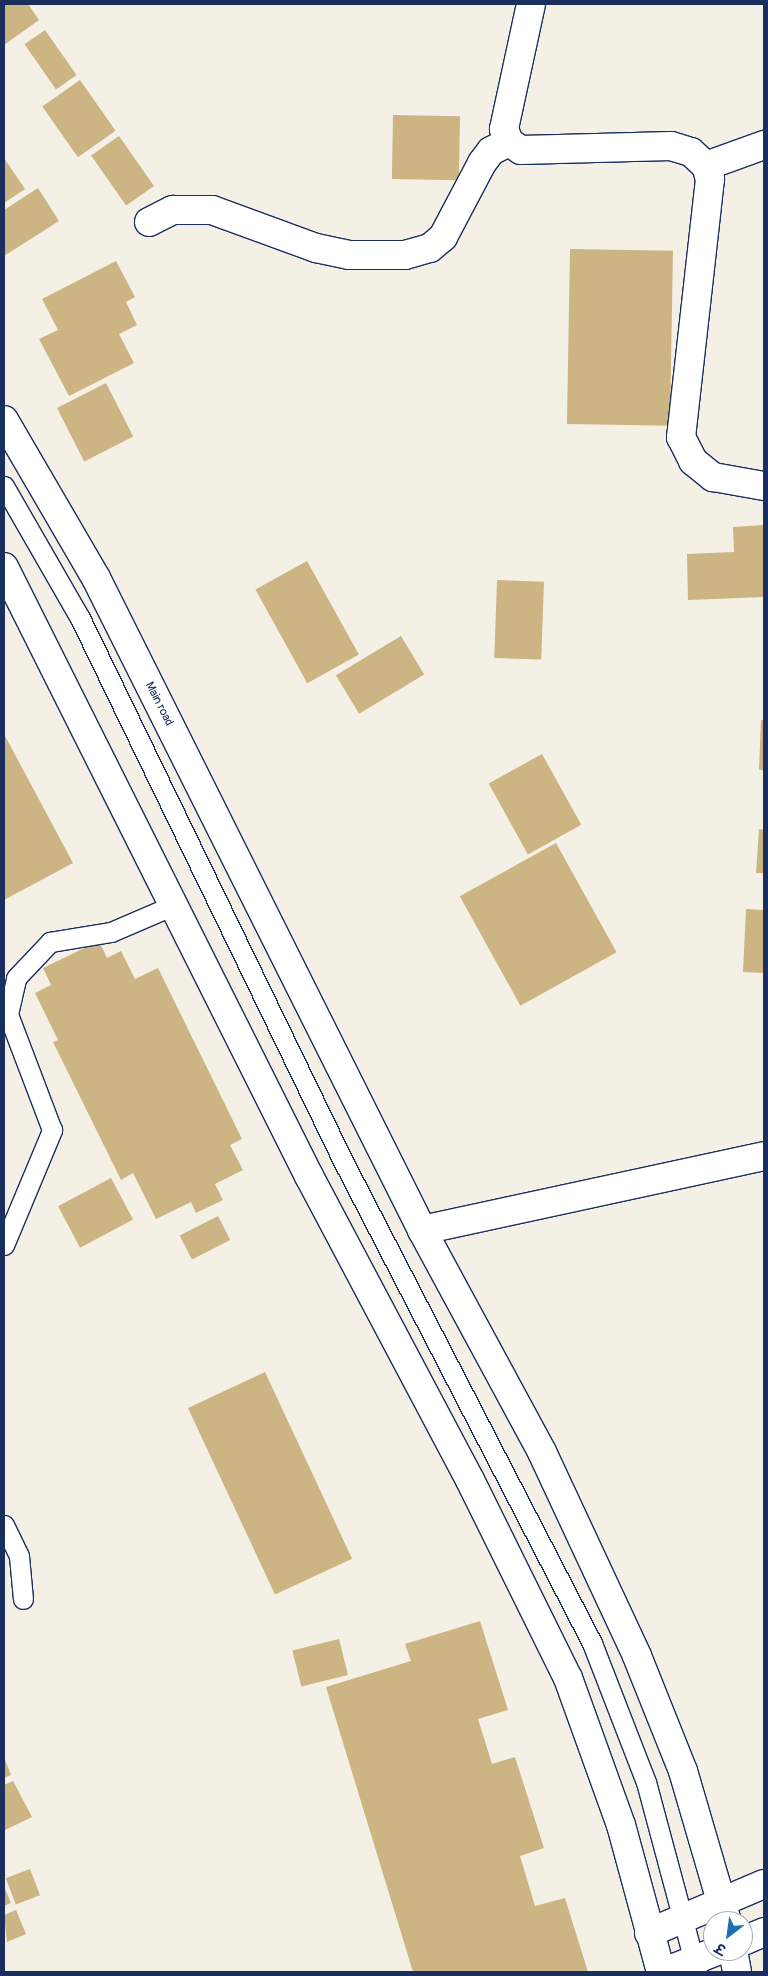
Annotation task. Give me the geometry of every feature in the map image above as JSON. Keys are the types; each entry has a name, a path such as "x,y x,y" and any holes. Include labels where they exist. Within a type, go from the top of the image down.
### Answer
{"main road":[{"path":"531,4 504,129 509,142 521,150 670,146 691,152 706,166 710,178 681,437 693,460 713,477 764,486"},
{"path":"149,222 173,210 212,210 316,248 349,255 406,255 430,248 443,237 482,163 491,151 509,142"},
{"path":"706,166 764,145"},
{"name":"Main road","path":"4,420 96,578 422,1230 542,1452 637,1656 683,1771 725,1911"},
{"path":"4,567 568,1678 621,1825 649,1933 662,1972 702,1961"},
{"path":"422,1230 764,1156"},
{"path":"726,1911 764,1884"},
{"path":"649,1933 682,1918 703,1915"}],"lane":[{"path":"4,486 80,618 343,1161 592,1643 646,1782 682,1918 702,1961"},
{"path":"4,1245 52,1130 8,1014 16,978 50,942 111,932 174,905"},
{"path":"4,1525 19,1556 23,1599"}],"building":[{"path":"4,4 28,4 39,20 4,45"},
{"path":"45,30 77,75 56,89 25,44"},
{"path":"80,80 116,131 78,157 42,106"},
{"path":"393,115 460,116 459,180 392,179"},
{"path":"119,136 154,186 126,205 91,156"},
{"path":"4,158 25,189 4,203"},
{"path":"38,188 59,221 4,256 4,210"},
{"path":"570,249 673,251 670,426 567,424"},
{"path":"116,261 135,297 126,302 137,325 119,334 134,363 69,396 39,339 58,330 42,299"},
{"path":"106,383 133,436 84,461 57,408"},
{"path":"764,525 764,597 688,600 687,554 734,552 733,527"},
{"path":"307,561 359,655 307,683 255,590"},
{"path":"497,580 544,582 541,660 494,658"},
{"path":"401,636 424,675 359,714 336,675"},
{"path":"761,720 764,720 764,770 759,770"},
{"path":"4,734 73,863 4,900"},
{"path":"542,754 581,825 528,854 489,784"},
{"path":"759,829 764,830 764,873 756,873"},
{"path":"556,843 617,952 520,1006 460,896"},
{"path":"746,909 764,910 764,973 743,972"},
{"path":"99,941 107,958 121,951 135,979 158,968 242,1139 230,1145 243,1170 215,1184 223,1200 196,1213 191,1202 156,1219 133,1173 121,1180 53,1042 58,1040 35,993 51,985 43,968"},
{"path":"111,1178 133,1219 80,1248 58,1206"},
{"path":"218,1216 230,1240 192,1260 180,1236"},
{"path":"265,1372 352,1559 275,1595 188,1408"},
{"path":"480,1621 508,1710 478,1719 492,1764 515,1757 544,1848 520,1856 535,1906 565,1898 588,1972 413,1972 326,1687 411,1661 405,1644"},
{"path":"339,1639 348,1675 301,1687 292,1651"},
{"path":"4,1757 11,1775 4,1778"},
{"path":"13,1781 32,1817 5,1830 4,1785"},
{"path":"30,1869 40,1895 16,1904 6,1878"},
{"path":"4,1886 11,1903 4,1906"},
{"path":"16,1910 26,1934 7,1942 4,1915"}]}
